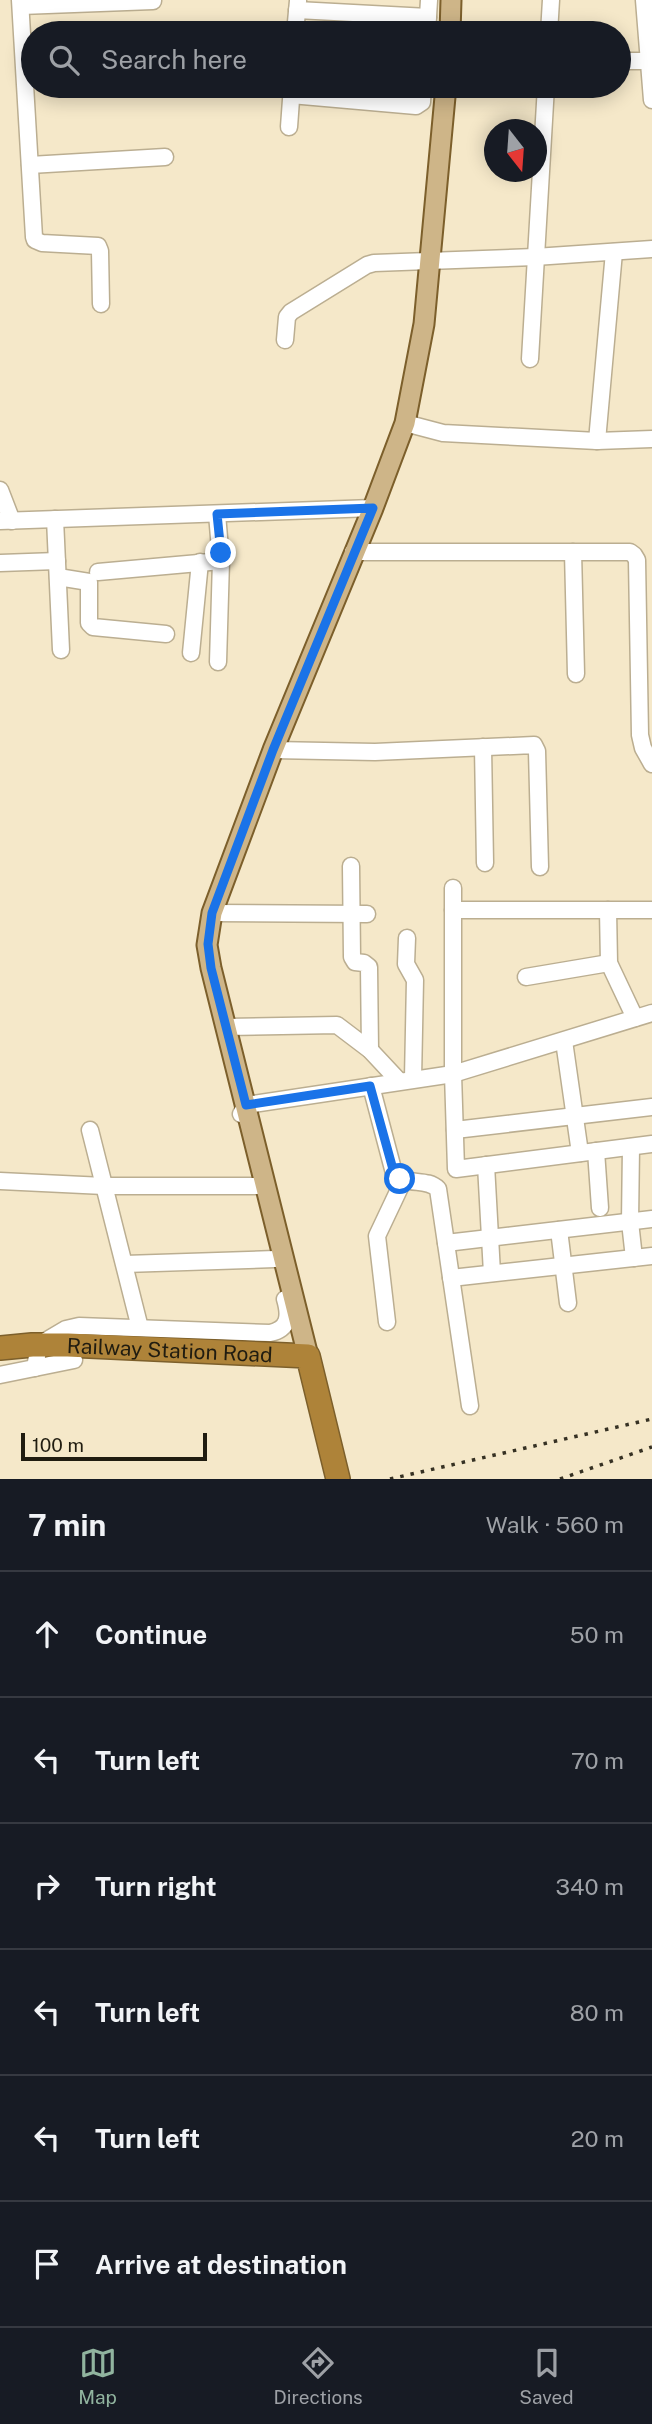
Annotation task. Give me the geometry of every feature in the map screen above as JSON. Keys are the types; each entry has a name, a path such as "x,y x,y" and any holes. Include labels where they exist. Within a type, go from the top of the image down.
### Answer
{"highway":[{"name":"Railway Station Road","path":"0,1335 71,1353 308,1356"},
{"name":"Railway Station Road","path":"0,1348 35,1345"},
{"path":"308,1356 338,1479"}],"main road":[{"path":"450,21 451,0"},
{"path":"308,1356 211,968 208,944 212,913 273,750 373,508 405,423 424,324 445,98"}],"street":[{"path":"428,21 429,0"},
{"path":"550,21 551,0"},
{"path":"644,0 651,61 652,100"},
{"path":"21,21 20,3 153,1"},
{"path":"297,5 402,21"},
{"path":"631,61 651,61"},
{"path":"26,98 35,240 42,243 97,246 100,251 101,304"},
{"path":"289,127 291,98"},
{"path":"354,98 416,106 422,102 422,98"},
{"path":"530,359 545,98"},
{"path":"30,165 164,157"},
{"path":"285,340 287,317 291,312 367,265 380,262 431,262 652,249"},
{"path":"597,441 614,252"},
{"path":"405,423 443,433 597,441 652,439"},
{"path":"2,498 6,521 373,508"},
{"path":"217,514 221,561 218,662"},
{"path":"55,519 61,650"},
{"path":"353,552 630,552 636,560 640,735 643,748 652,764"},
{"path":"573,552 576,674"},
{"path":"98,572 221,561"},
{"path":"191,653 200,562"},
{"path":"0,563 57,569 89,582 89,623 93,628 166,634"},
{"path":"273,750 375,752 527,744 536,748 540,867"},
{"path":"483,747 485,863"},
{"path":"351,866 360,914 352,957 355,962 369,967 370,1050"},
{"path":"453,888 456,1169"},
{"path":"453,910 652,910"},
{"path":"608,910 608,963 635,1018"},
{"path":"212,913 360,914"},
{"path":"406,1080 415,980 406,964 407,938"},
{"path":"526,977 608,963"},
{"path":"35,1368 35,1345 73,1326 276,1332 283,1328 289,1317 241,1114 370,1086 453,1074 652,1013"},
{"path":"226,1027 329,1024 346,1030 406,1080"},
{"path":"564,1041 575,1115 588,1152 600,1208"},
{"path":"370,1086 394,1173 403,1181 436,1186 456,1169 652,1144"},
{"path":"455,1130 652,1107"},
{"path":"90,1130 140,1328"},
{"path":"631,1147 630,1222 634,1258"},
{"path":"486,1165 492,1273"},
{"path":"0,1181 104,1186 257,1185"},
{"path":"387,1322 377,1236 403,1181"},
{"path":"436,1186 470,1406"},
{"path":"446,1243 652,1219"},
{"path":"559,1230 568,1303"},
{"path":"451,1278 652,1256"},
{"path":"125,1264 275,1259"},
{"path":"0,1375 35,1368 71,1353"}],"railway":[{"path":"390,1479 652,1419"},
{"path":"560,1479 652,1447"}],"route":[{"path":"221,553 217,514 373,508 273,750 212,913 208,944 211,968 246,1105 370,1086 394,1173 400,1179"}]}
